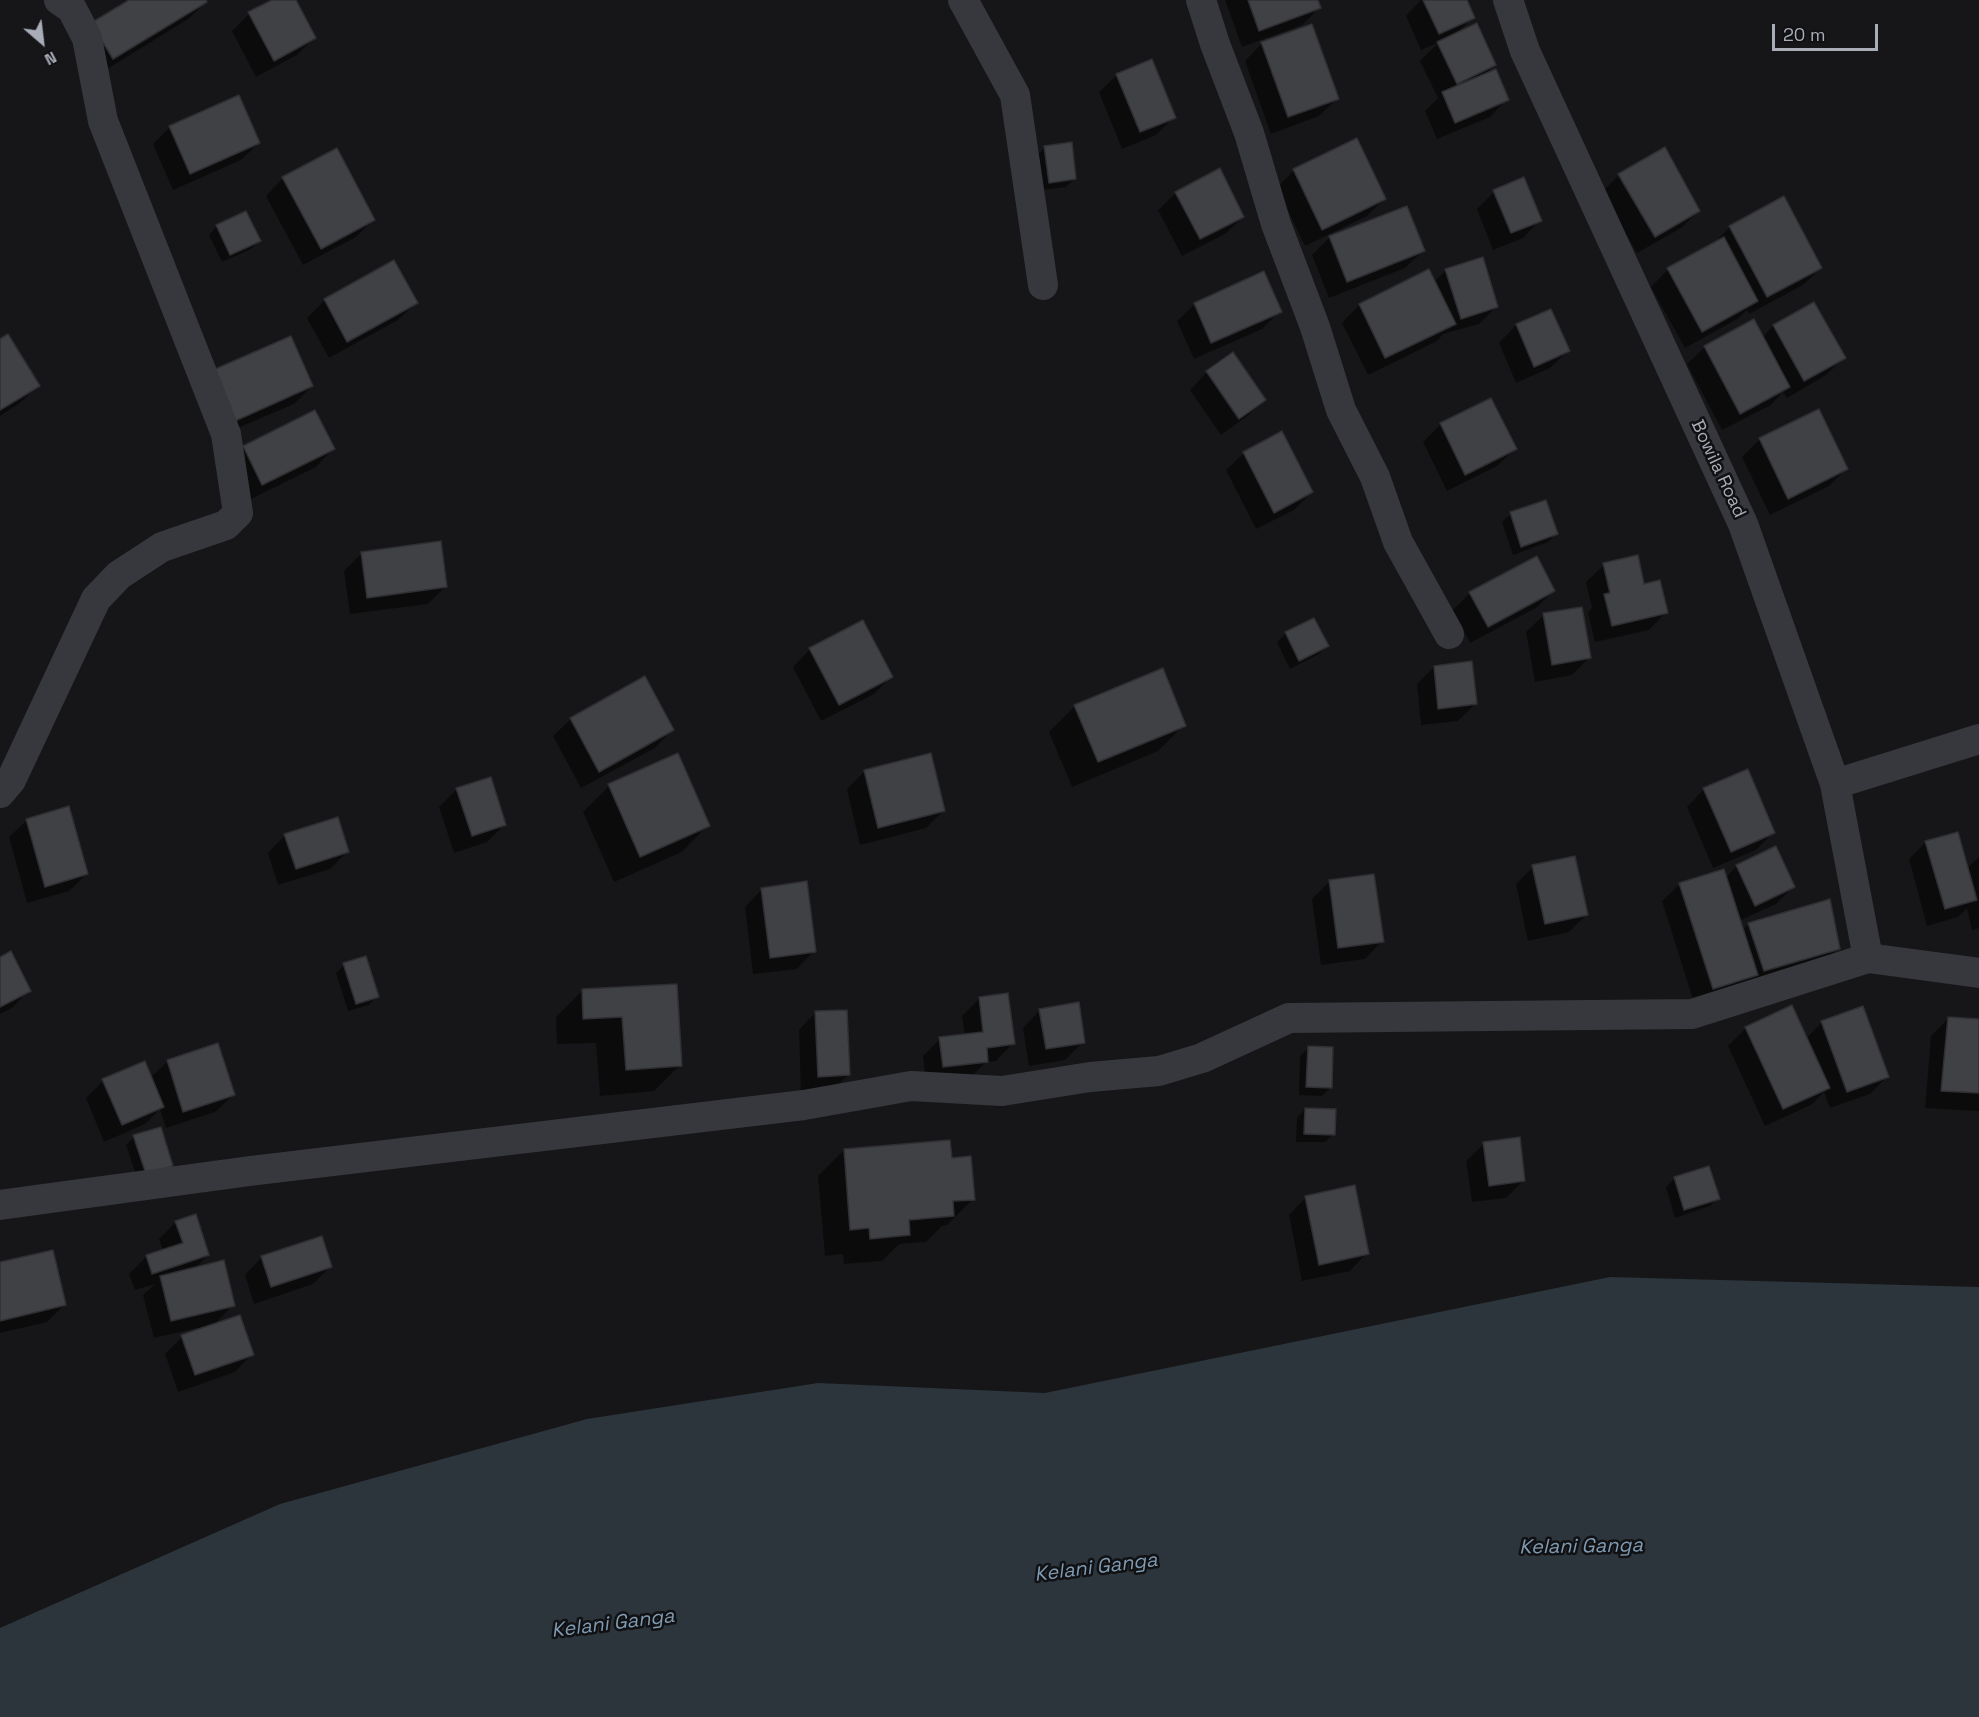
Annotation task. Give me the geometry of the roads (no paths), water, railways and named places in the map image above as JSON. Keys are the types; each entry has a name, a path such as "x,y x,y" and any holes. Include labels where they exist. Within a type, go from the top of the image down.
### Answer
{"street":[{"path":"0,793 11,780 96,599 119,575 162,546 226,525 238,513 226,434 103,121 87,38 72,9 58,0"},
{"path":"963,0 1015,94 1043,285"},
{"path":"1201,0 1249,133 1276,224 1315,327 1341,410 1375,477 1398,542 1449,634"},
{"name":"Bowila Road","path":"1508,0 1524,51 1743,524 1835,784 1868,958"},
{"path":"1835,784 1979,739"},
{"path":"0,1205 262,1170 804,1105 911,1086 1002,1091 1090,1077 1159,1071 1202,1059 1289,1018 1692,1014 1868,958 1979,973"}],"water":[{"name":"Kelani Ganga","path":"1610,1277 1979,1287 1979,1717 0,1717 0,1628 280,1504 587,1419 818,1383 1045,1393"}]}
